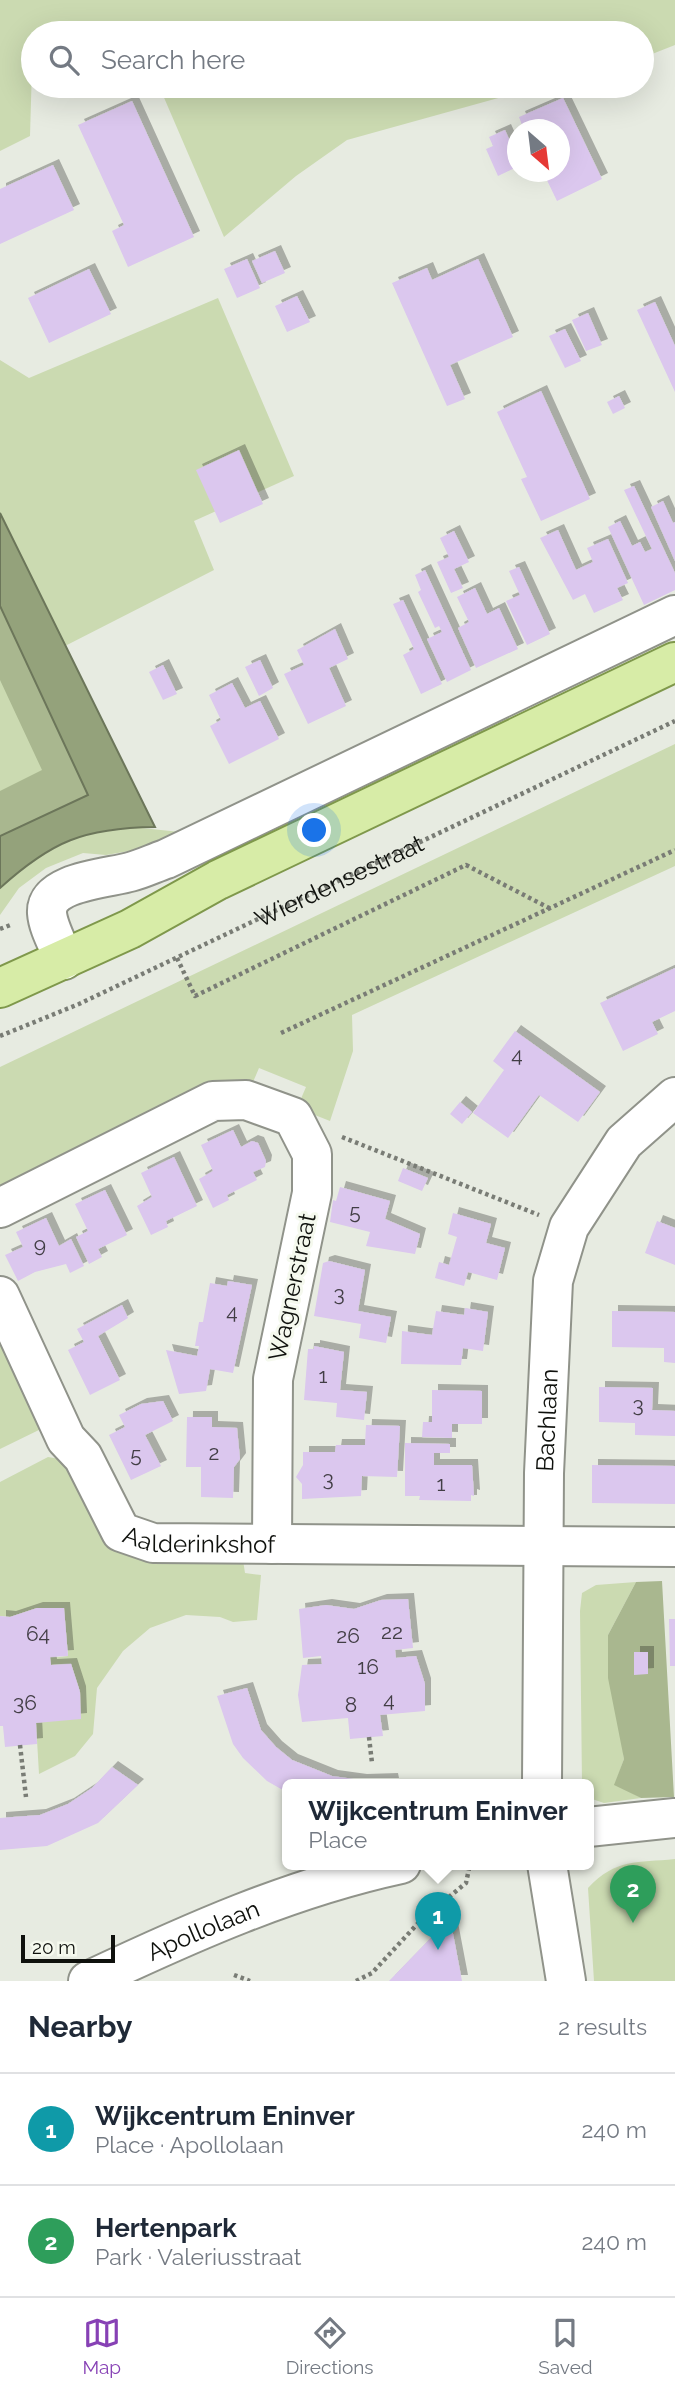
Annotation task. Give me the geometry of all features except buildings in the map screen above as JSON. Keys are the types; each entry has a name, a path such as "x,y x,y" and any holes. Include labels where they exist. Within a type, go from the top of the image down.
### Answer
{"main road":[{"path":"0,964 61,951 130,929 218,880 675,662"},
{"path":"0,988 61,951"}],"street":[{"path":"61,951 47,912 51,900 71,887 130,873 166,859 675,615"},
{"name":"Bachlaan","path":"542,1779 546,1394 553,1281 569,1227 624,1142 675,1097"},
{"path":"0,1208 213,1101 246,1100 293,1117"},
{"name":"Wagnerstraat","path":"271,1544 272,1379 312,1192 312,1154 293,1117"},
{"name":"Aalderinkshof","path":"0,1296 66,1439 83,1457 121,1532 153,1543 675,1547"},
{"path":"594,1826 675,1818"},
{"name":"Apollolaan","path":"88,1981 213,1922 375,1870"},
{"path":"548,1870 566,1981"}],"path":[{"name":"Wierdensestraat","path":"0,1036 79,1004 675,721"},
{"path":"281,1033 675,850"},
{"path":"177,958 195,996 466,865 551,909"},
{"path":"293,1117 569,1227"},
{"path":"369,1737 372,1763"},
{"path":"20,1745 26,1797"},
{"path":"356,1981 372,1973 422,1919 466,1883 469,1870"},
{"path":"234,1975 250,1981"}],"shaded area":[{"path":"0,0 675,0 675,45 654,53 654,21 21,21 21,98 31,98 30,136 0,151"},
{"path":"164,98 499,98 347,140 296,176 224,237"},
{"path":"218,298 294,476 194,521 214,570 65,646 0,513 0,360 29,378"},
{"path":"0,513 155,827 108,830 70,840 36,859 0,888 0,836 88,795 0,606"},
{"path":"0,606 88,795 0,836 0,791 42,770 0,680"},
{"path":"0,636 65,779 0,811"},
{"path":"675,744 675,866 352,1015 353,1051 330,1121 297,1108 306,1087 259,1068 250,1089 0,1196 0,1067"},
{"path":"132,827 180,832 135,850 106,855 83,853 46,868 19,888 0,915 0,888 45,853 75,838"},
{"path":"0,1314 43,1428 0,1449"},
{"path":"48,1457 60,1459 98,1510 243,1560 245,1573 261,1575 257,1620 233,1622 220,1617 186,1615 150,1628 123,1651 97,1688 93,1734 75,1756 39,1774 36,1723 80,1691 71,1663 51,1665 50,1658 68,1656 64,1608 37,1608 10,1617 0,1616 0,1482"},
{"path":"662,1581 674,1797 641,1798 614,1785 624,1759 608,1678 608,1635 636,1582"},
{"path":"636,1582 608,1635 624,1759 615,1784 641,1798 604,1803 594,1800 594,1779 582,1779 580,1611 582,1593 596,1585"},
{"path":"675,1859 675,1981 594,1981 588,1888 608,1871 618,1867 638,1862"}],"place":[{"name":"Hertenpark","path":"633,1923"},
{"name":"Wijkcentrum Eninver","path":"438,1950"}]}
